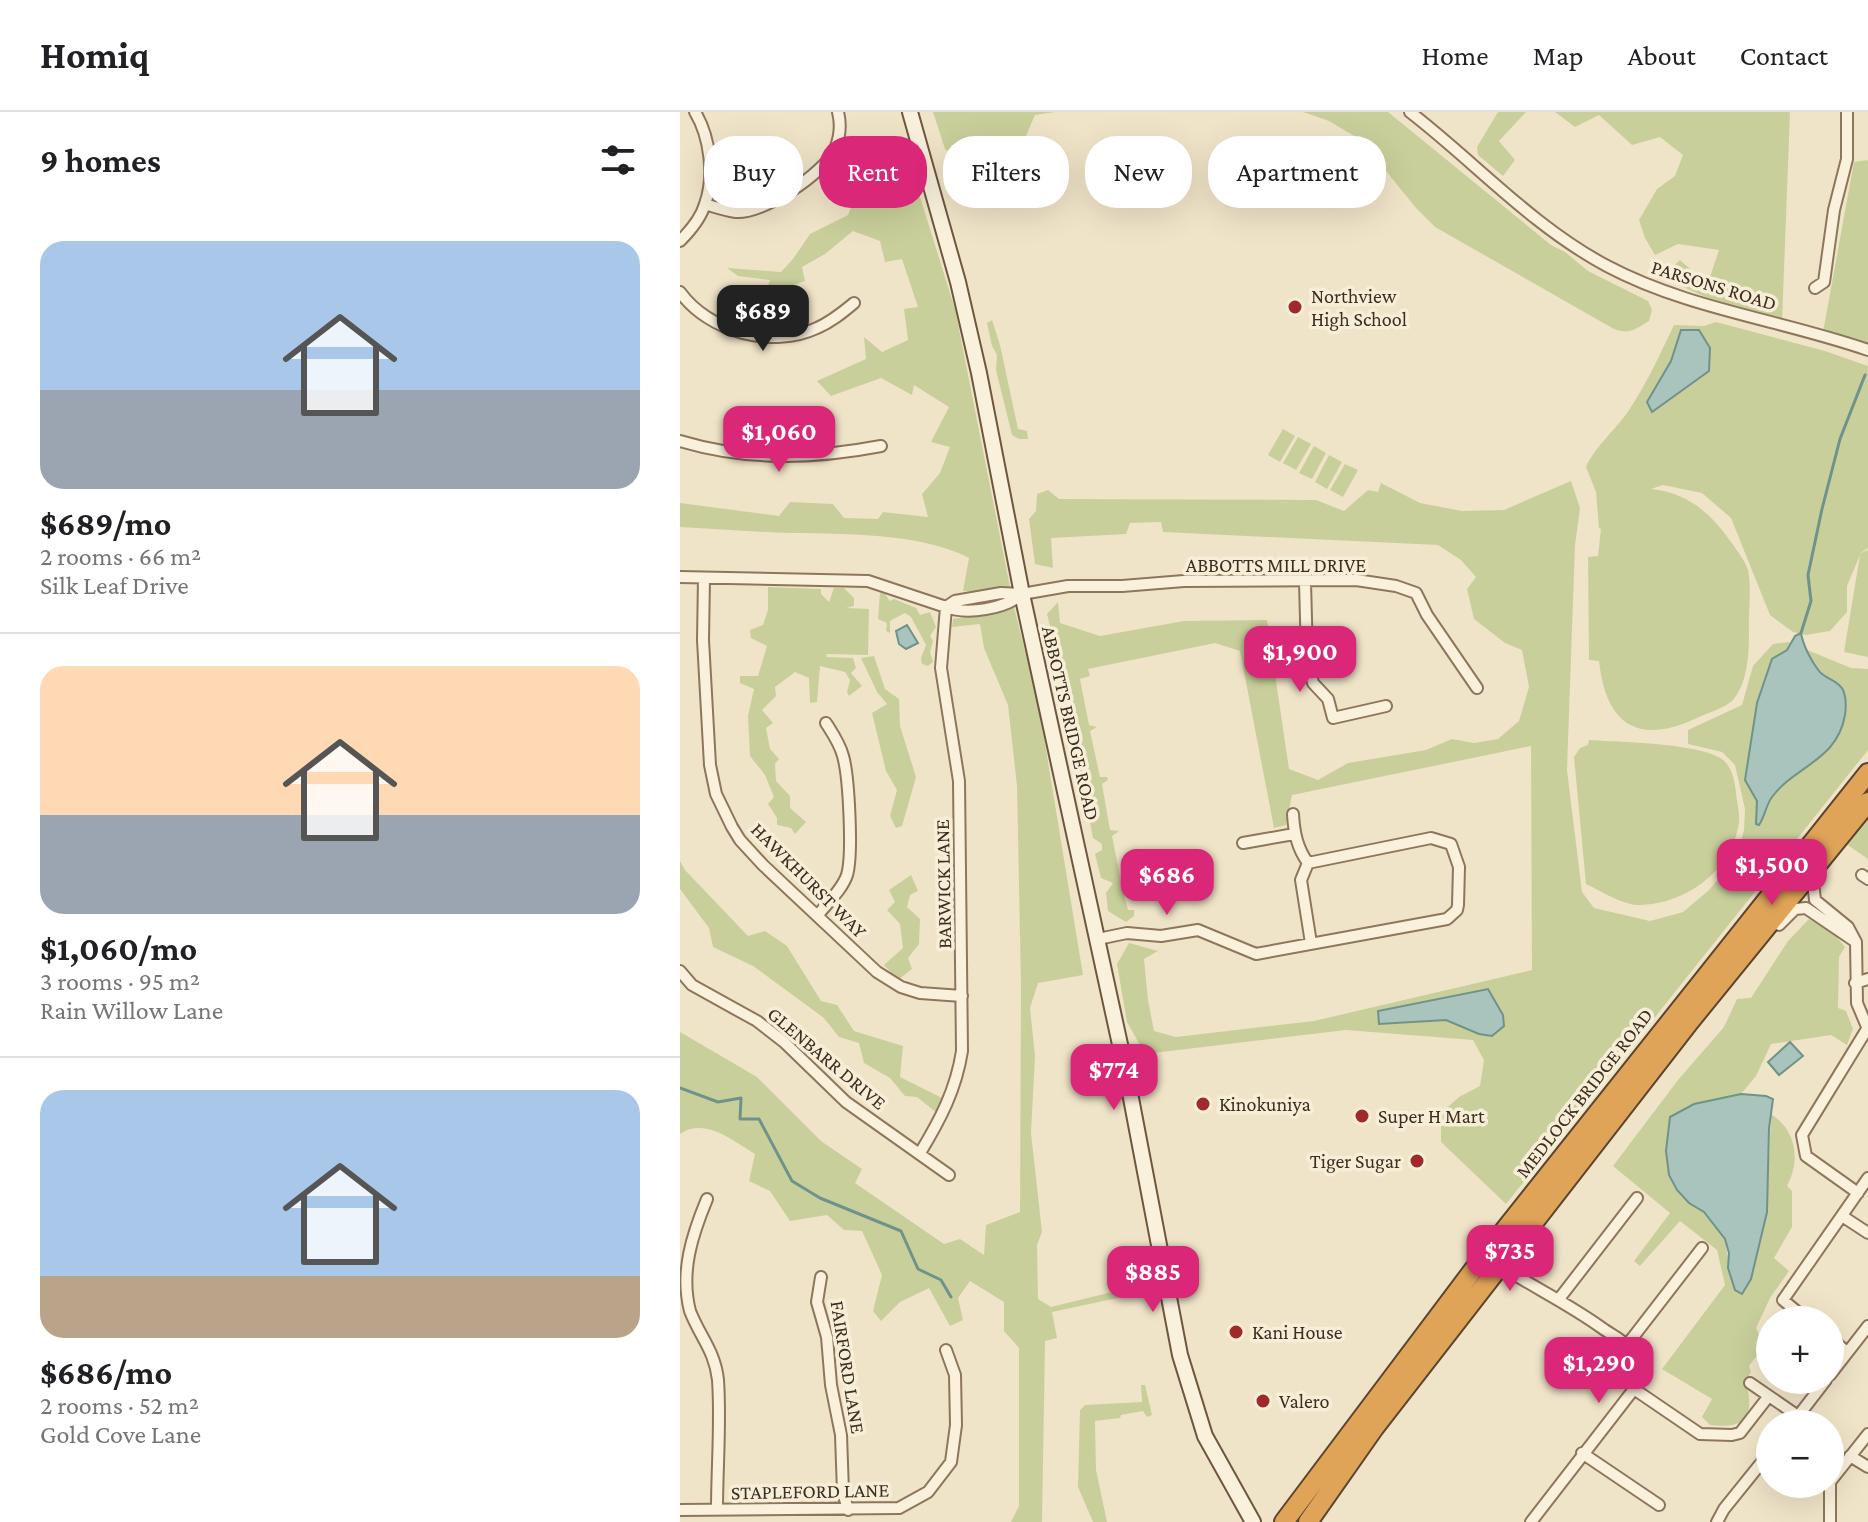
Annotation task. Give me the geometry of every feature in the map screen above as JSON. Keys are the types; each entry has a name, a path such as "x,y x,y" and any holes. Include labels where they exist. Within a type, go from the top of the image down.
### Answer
{"highway":[{"name":"MEDLOCK BRIDGE ROAD","path":"1284,1522 1492,1261 1868,773"},
{"name":"MEDLOCK BRIDGE ROAD","path":"1308,1522 1492,1261 1868,802"}],"main road":[{"name":"ABBOTTS BRIDGE ROAD","path":"910,112 965,312 1022,594 1098,939 1180,1355 1205,1436 1253,1522"}],"street":[{"path":"695,112 705,136"},
{"path":"803,181 823,166 835,148 841,124 838,112"},
{"name":"PARSONS ROAD","path":"1410,112 1547,227 1607,266 1670,293 1868,350"},
{"path":"1815,288 1824,282 1834,210 1847,159 1847,112"},
{"path":"680,241 704,206"},
{"path":"722,208 738,212 756,208"},
{"path":"680,292 719,326 750,335 783,337 815,329 836,318 854,303"},
{"path":"680,441 717,452 785,457 837,455 881,446"},
{"path":"680,577 868,581 946,607 955,601 1001,593 1022,594"},
{"name":"HAWKHURST WAY","path":"704,578 704,670 710,765 716,794 740,840 877,972 901,987 920,993 962,996"},
{"name":"ABBOTTS MILL DRIVE","path":"1022,594 1068,586 1184,581 1356,580 1396,586 1416,593 1427,615 1477,688"},
{"path":"1305,582 1307,656 1313,683 1328,699 1333,718 1386,706"},
{"name":"BARWICK LANE","path":"920,1153 941,1119 958,1075 962,1051 959,781 941,668 946,607"},
{"path":"818,915 847,874 848,851 844,758 837,739 826,723"},
{"path":"1293,814 1294,834 1308,863"},
{"path":"1243,843 1294,834"},
{"path":"1098,939 1127,933 1161,936 1198,930 1256,954 1447,919 1457,910 1459,867 1451,844 1431,838 1308,863"},
{"path":"1308,863 1301,880 1311,943"},
{"path":"1812,873 1815,900 1848,927 1856,942 1857,1003 1868,1029 1802,1135 1806,1156 1858,1193"},
{"name":"MEDLOCK BRIDGE ROAD","path":"1708,999 1735,978 1795,909 1807,908 1856,942"},
{"name":"GLENBARR DRIVE","path":"680,971 692,985 757,1021 784,1042 846,1102 949,1175"},
{"path":"1855,983 1868,979"},
{"path":"1790,1306 1783,1300 1868,1178"},
{"path":"1559,1299 1637,1198"},
{"path":"707,1199 687,1248 683,1284 691,1312 712,1351 718,1380 717,1510"},
{"path":"1842,1216 1868,1233"},
{"path":"1627,1345 1702,1248"},
{"path":"1492,1261 1536,1290 1559,1299 1627,1345 1635,1361 1637,1376 1634,1389 1582,1453 1535,1521"},
{"name":"FAIRFORD LANE","path":"821,1277 817,1302 827,1337 831,1385 841,1435 843,1492 848,1510"},
{"path":"1844,1356 1868,1326"},
{"name":"STAPLEFORD LANE","path":"680,1510 899,1508 928,1492 951,1462 956,1425 955,1375 946,1350"},
{"path":"1750,1383 1783,1410"},
{"path":"1634,1389 1707,1436 1740,1433 1768,1397"},
{"path":"1803,1410 1815,1394"},
{"path":"1844,1464 1868,1434"},
{"path":"1582,1453 1659,1505"},
{"path":"1850,1456 1868,1467"},
{"path":"1717,1522 1756,1469"},
{"path":"1830,1498 1830,1522"}],"green space":[{"path":"933,112 1055,112 1035,115 1026,136 943,136 943,143"},
{"path":"1303,112 1388,112 1551,245 1588,271 1648,301 1652,310 1649,321 1628,331 1614,329 1435,227 1386,171 1386,136 1354,136 1329,121"},
{"path":"1498,112 1526,112 1499,141 1515,160 1503,176 1478,155 1477,147"},
{"path":"1555,112 1790,112 1782,323 1703,296 1662,277 1680,260 1697,275 1710,277 1719,250 1678,244 1655,255 1645,238 1639,220 1657,189 1675,176 1683,155 1660,137 1632,145 1599,115 1575,127"},
{"path":"1868,160 1868,343 1823,332 1854,162"},
{"path":"851,208 923,208 955,309 1014,607 1039,707 1083,975 1038,983 1030,1008 1035,1056 1031,1133 1042,1232 1037,1245 1038,1299 1051,1307 1120,1290 1122,1297 1052,1312 1057,1338 1045,1341 1042,1522 1011,1522 1019,1506 1019,1348 1004,1331 1004,1302 970,1281 958,1298 963,1320 950,1326 929,1288 900,1302 881,1321 873,1311 882,1275 862,1231 844,1230 827,1215 790,1221 770,1191 749,1181 755,1154 709,1129 689,1129 680,1134 680,1032 757,1077 821,1141 862,1169 855,1183 944,1244 960,1239 984,1255 986,1225 1020,1212 1021,986 1017,786 1008,705 984,648 980,624 952,627 953,619 979,614 953,605 972,602 973,592 963,591 969,558 929,544 882,536 680,527 680,503 779,516 790,502 833,504 844,518 878,519 883,512 928,517 922,494 940,473 950,447 931,442 949,407 914,385 912,395 881,378 831,396 817,381 866,359 864,337 882,352 908,340 904,309 918,307 902,259 885,262 880,241 853,231 825,254 802,267 805,281 765,294 770,280 738,276 727,268 781,272 810,234 848,215"},
{"path":"992,320 1018,429 1027,431 1028,439 1012,435 996,370 997,355 987,323"},
{"path":"1716,322 1825,351 1868,366 1868,548 1859,554 1868,550 1868,657 1844,652 1860,555 1847,586 1847,612 1830,631 1806,635 1793,632 1770,615 1731,518 1702,493 1663,485 1651,489 1678,495 1700,508 1718,526 1746,565 1750,585 1748,658 1741,686 1729,704 1678,726 1643,729 1629,724 1618,715 1609,701 1599,661 1589,660 1588,557 1598,556 1601,529 1596,492 1586,467 1626,415 1674,325 1704,326","holes":["1681,331 1709,371 1647,402 1671,361"]},
{"path":"1283,429 1295,436 1280,462 1268,455"},
{"path":"1298,437 1311,444 1296,470 1283,463"},
{"path":"1314,446 1326,453 1312,479 1299,473"},
{"path":"1329,455 1342,462 1327,489 1315,482"},
{"path":"1345,464 1358,470 1343,497 1330,490"},
{"path":"1571,481 1580,508 1575,545 1567,770 1582,892 1594,908 1650,921 1683,912 1708,891 1737,858 1745,809 1735,765 1722,752 1688,744 1688,730 1742,705 1753,666 1773,644 1788,642 1851,668 1868,669 1868,750 1506,1204 1441,1142 1441,1113 1459,1097 1480,1086 1484,1060 1473,1040 1346,1030 1145,1054 1127,1022 1117,964 1129,943 1158,951 1144,959 1154,1031 1176,1037 1314,1021 1532,970 1531,746 1292,795 1286,825 1274,828 1240,651 1215,643 1088,669 1090,676 1080,679 1089,725 1097,727 1090,731 1100,777 1107,777 1108,780 1102,784 1110,830 1119,831 1112,836 1121,881 1130,884 1122,887 1128,910 1134,910 1134,916 1126,922 1108,911 1106,893 1113,883 1101,878 1095,854 1102,850 1102,844 1093,838 1084,792 1090,787 1088,780 1080,776 1076,757 1080,749 1072,741 1066,715 1071,707 1061,679 1047,614 1058,602 1060,623 1100,636 1184,621 1267,620 1289,769 1318,780 1348,763 1426,750 1452,739 1474,743 1498,739 1519,721 1529,687 1522,650 1505,643 1474,619 1467,589 1476,577 1461,560 1438,545 1163,532 1161,522 1130,523 1126,534 1051,538 1053,568 1035,564 1029,519 1036,511 1037,494 1048,490 1059,499 1316,500 1344,511 1368,490 1378,492 1381,483 1420,503 1462,511 1504,510"},
{"path":"768,587 821,589 821,594 829,602 834,588 844,588 854,598 854,606 846,608 869,609 868,655 826,654 827,657 853,658 856,668 851,673 862,686 849,696 850,680 845,672 820,666 817,702 810,703 809,678 795,672 775,687 776,696 762,710 773,723 766,728 770,749 779,759 775,764 776,781 790,796 790,808 806,822 795,834 791,828 777,825 777,818 768,804 774,797 765,775 750,756 748,716 754,689 740,683 740,676 758,676 767,646 751,638 750,630 763,625 768,610"},
{"path":"880,593 890,601 894,599 916,608 920,615 930,612 936,627 930,636 933,641 930,652 933,662 928,666 922,664 926,645 911,617 905,613 890,621 890,633 886,631 887,623 878,619"},
{"path":"874,656 885,689 899,699 900,726 916,777 902,826 896,828 890,816 897,790 886,771 872,713 887,704 877,692 861,658"},
{"path":"1589,740 1678,746 1711,754 1725,762 1734,779 1739,823 1726,856 1703,882 1672,899 1637,905 1618,900 1586,884 1574,757 1580,748 1588,745"},
{"path":"1868,780 1868,859 1829,832"},
{"path":"680,861 748,936 765,931 787,946 821,1001 837,1005 854,1031 903,1046 900,1077 942,1098 937,1113 917,1097 905,1096 890,1078 864,1063 859,1043 839,1037 824,1018 753,966 713,947 709,928 680,889"},
{"path":"911,875 918,891 910,895 907,907 920,919 919,944 908,958 912,969 898,980 884,965 903,948 900,924 887,910 895,902 889,890"},
{"path":"1809,919 1831,930 1845,947 1839,957 1838,1008 1846,1011 1853,1029 1847,1045 1831,1035 1771,1044 1756,1076 1741,1094 1694,1104 1669,1175 1677,1190 1689,1203 1704,1212 1725,1239 1731,1277 1751,1279 1767,1212 1771,1114 1786,1128 1794,1146 1794,1166 1787,1186 1792,1191 1792,1227 1774,1258 1789,1271 1766,1306 1756,1306 1756,1357 1749,1366 1751,1372 1746,1381 1748,1411 1741,1422 1733,1425 1710,1425 1702,1417 1712,1399 1662,1369 1725,1285 1717,1250 1680,1221 1640,1266 1634,1261 1670,1213 1613,1166 1678,1080 1724,1027 1737,999 1751,998 1788,941"},
{"path":"1141,1385 1145,1385 1152,1415 1147,1417 1143,1411 1095,1421 1096,1470 1107,1522 1093,1522 1078,1487 1080,1410 1085,1405 1142,1402"}],"water":[{"path":"1681,330 1699,330 1710,348 1709,371 1652,412 1647,402 1671,361"},
{"path":"907,625 918,643 906,649 899,644 896,631"},
{"path":"1801,633 1816,667 1843,690 1845,715 1834,743 1782,786 1770,800 1759,825 1756,824 1757,801 1745,780 1757,703 1772,659 1787,650 1795,636"},
{"path":"1488,989 1503,1015 1504,1026 1492,1036 1446,1020 1379,1024 1378,1011"},
{"path":"1790,1042 1803,1056 1779,1075 1768,1062"},
{"path":"1741,1094 1773,1099 1769,1128 1767,1212 1751,1279 1742,1294 1735,1290 1728,1268 1729,1253 1725,1239 1704,1212 1689,1203 1677,1190 1669,1175 1666,1151 1670,1117 1694,1104"}],"waterway":[{"path":"1801,633 1811,601 1808,575 1822,509 1840,439 1865,375"},
{"path":"680,1088 718,1102 741,1098 740,1119 759,1119 792,1181 820,1198 901,1231 918,1269 941,1280 951,1297"}],"place":[{"name":"Northview High School","path":"1295,307"},
{"name":"Kinokuniya","path":"1203,1104"},
{"name":"Super H Mart","path":"1362,1116"},
{"name":"Tiger Sugar","path":"1417,1161"},
{"name":"Kani House","path":"1236,1332"},
{"name":"Valero","path":"1263,1401"}]}
